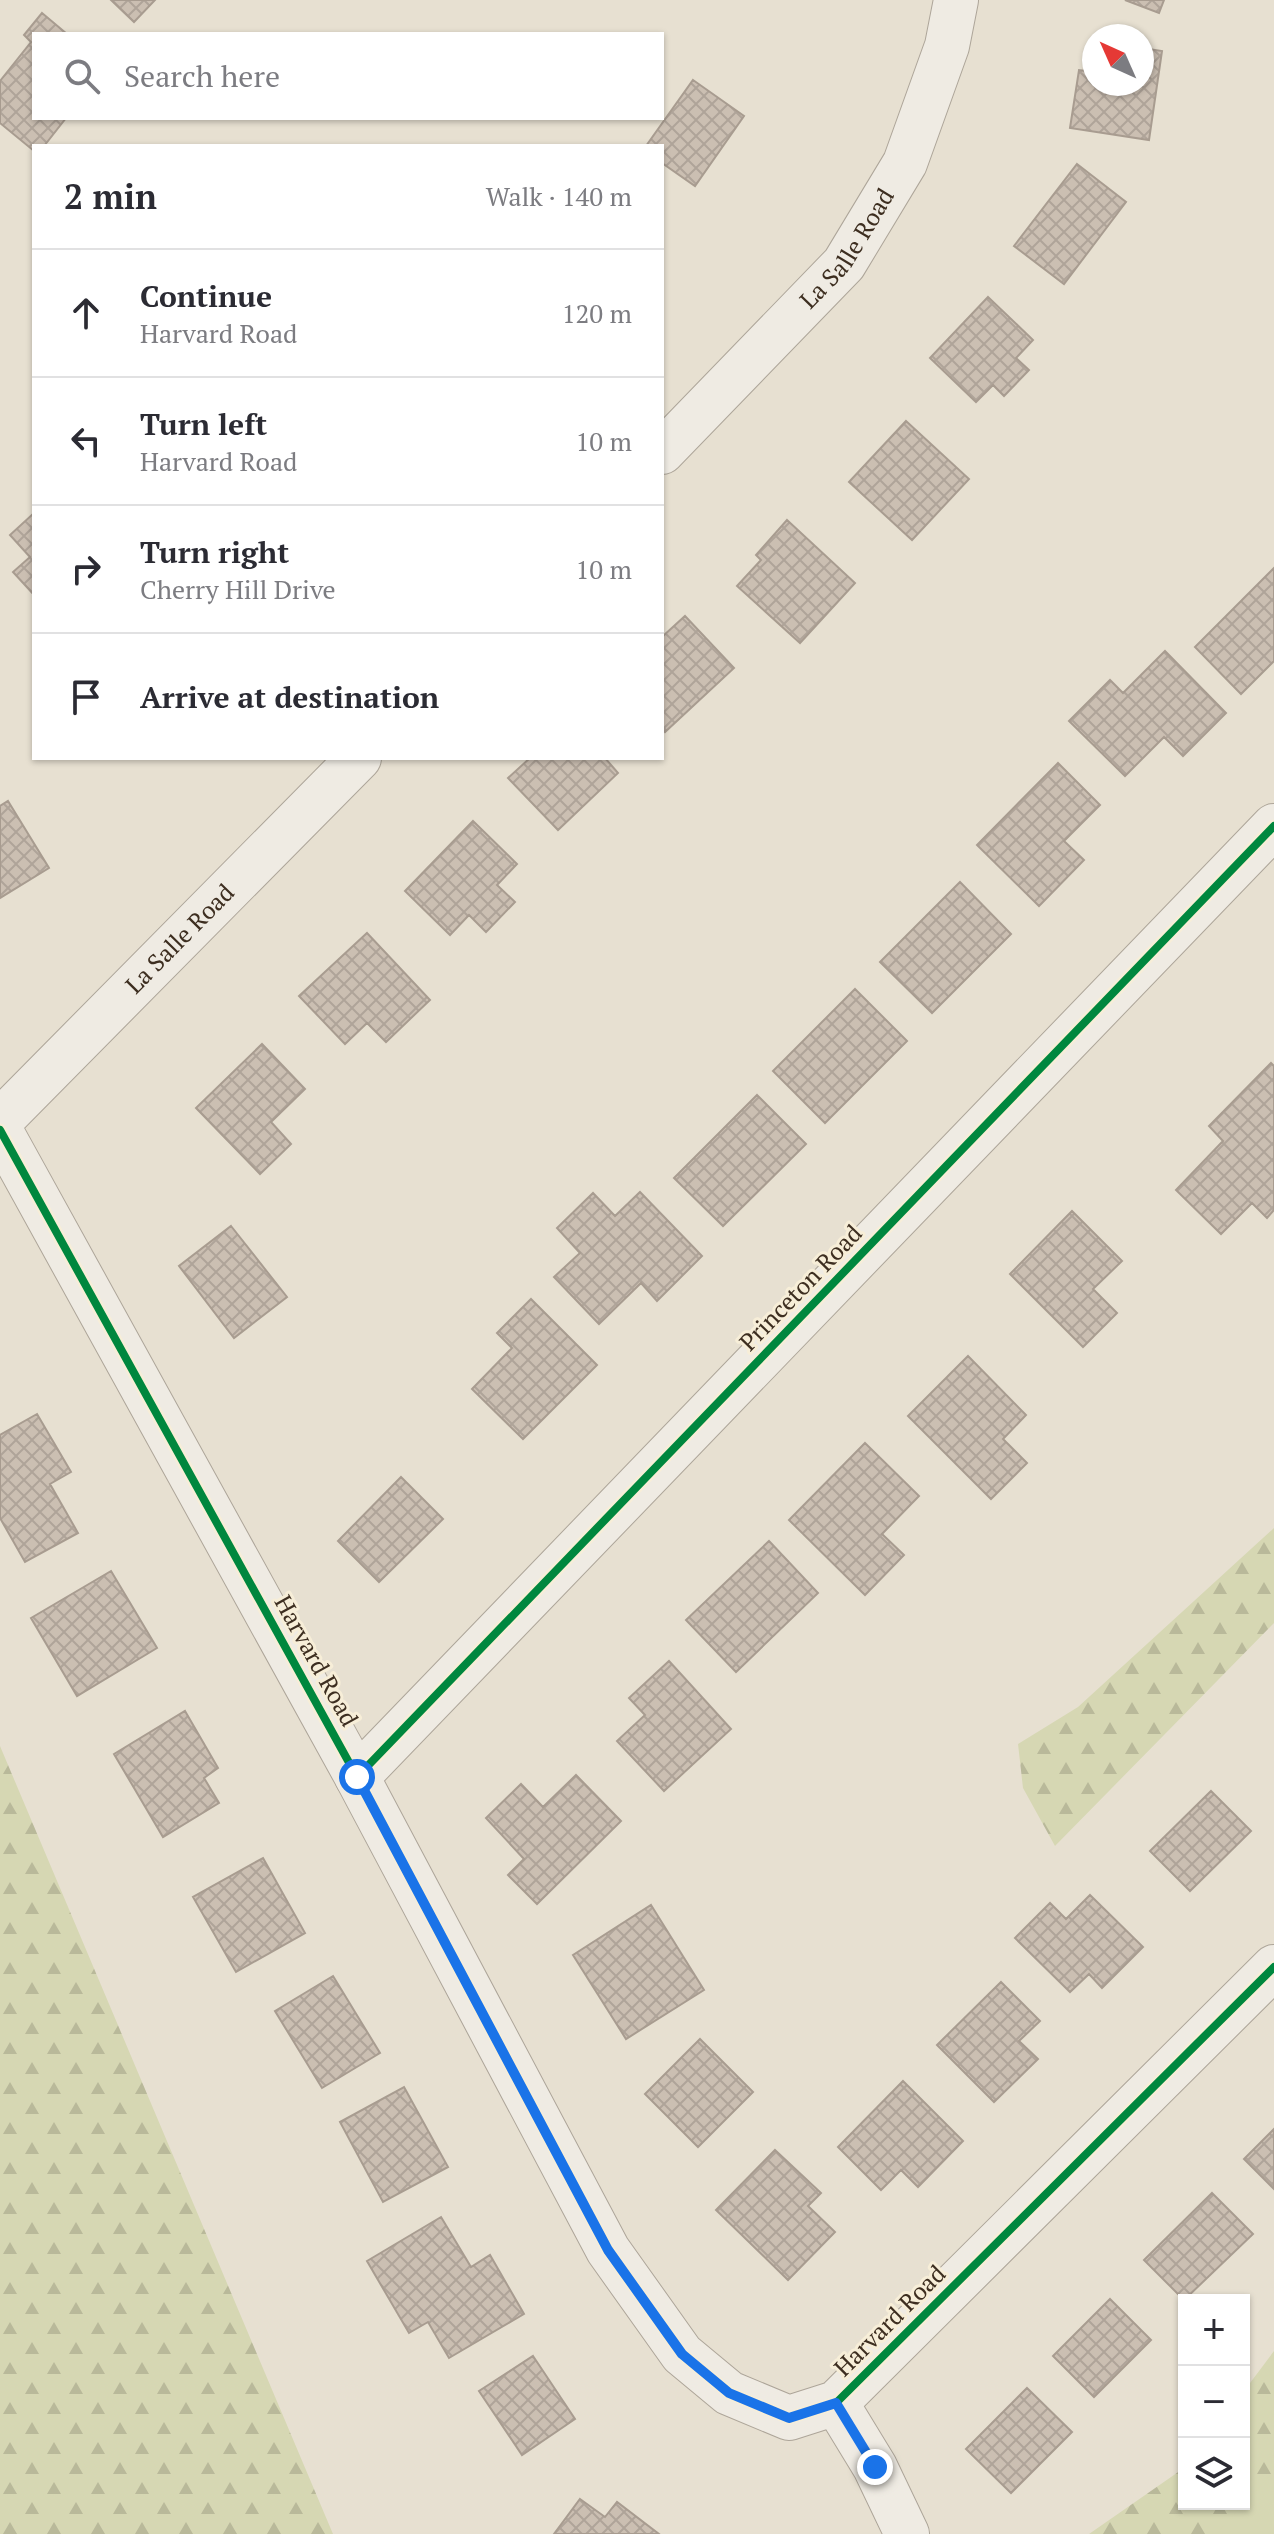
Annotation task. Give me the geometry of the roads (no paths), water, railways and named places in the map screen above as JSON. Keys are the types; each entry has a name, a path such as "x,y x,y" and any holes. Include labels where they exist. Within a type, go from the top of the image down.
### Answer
{"street":[{"name":"La Salle Road","path":"664,450 844,264 905,163 947,46 956,0"},
{"name":"La Salle Road","path":"0,1121 357,760"},
{"name":"Princeton Road","path":"357,1777 1274,826"},
{"name":"Harvard Road","path":"0,1130 357,1777 608,2250 682,2354 729,2393 789,2418 836,2403 1274,1967"},
{"path":"836,2403 875,2467 907,2534"}]}
